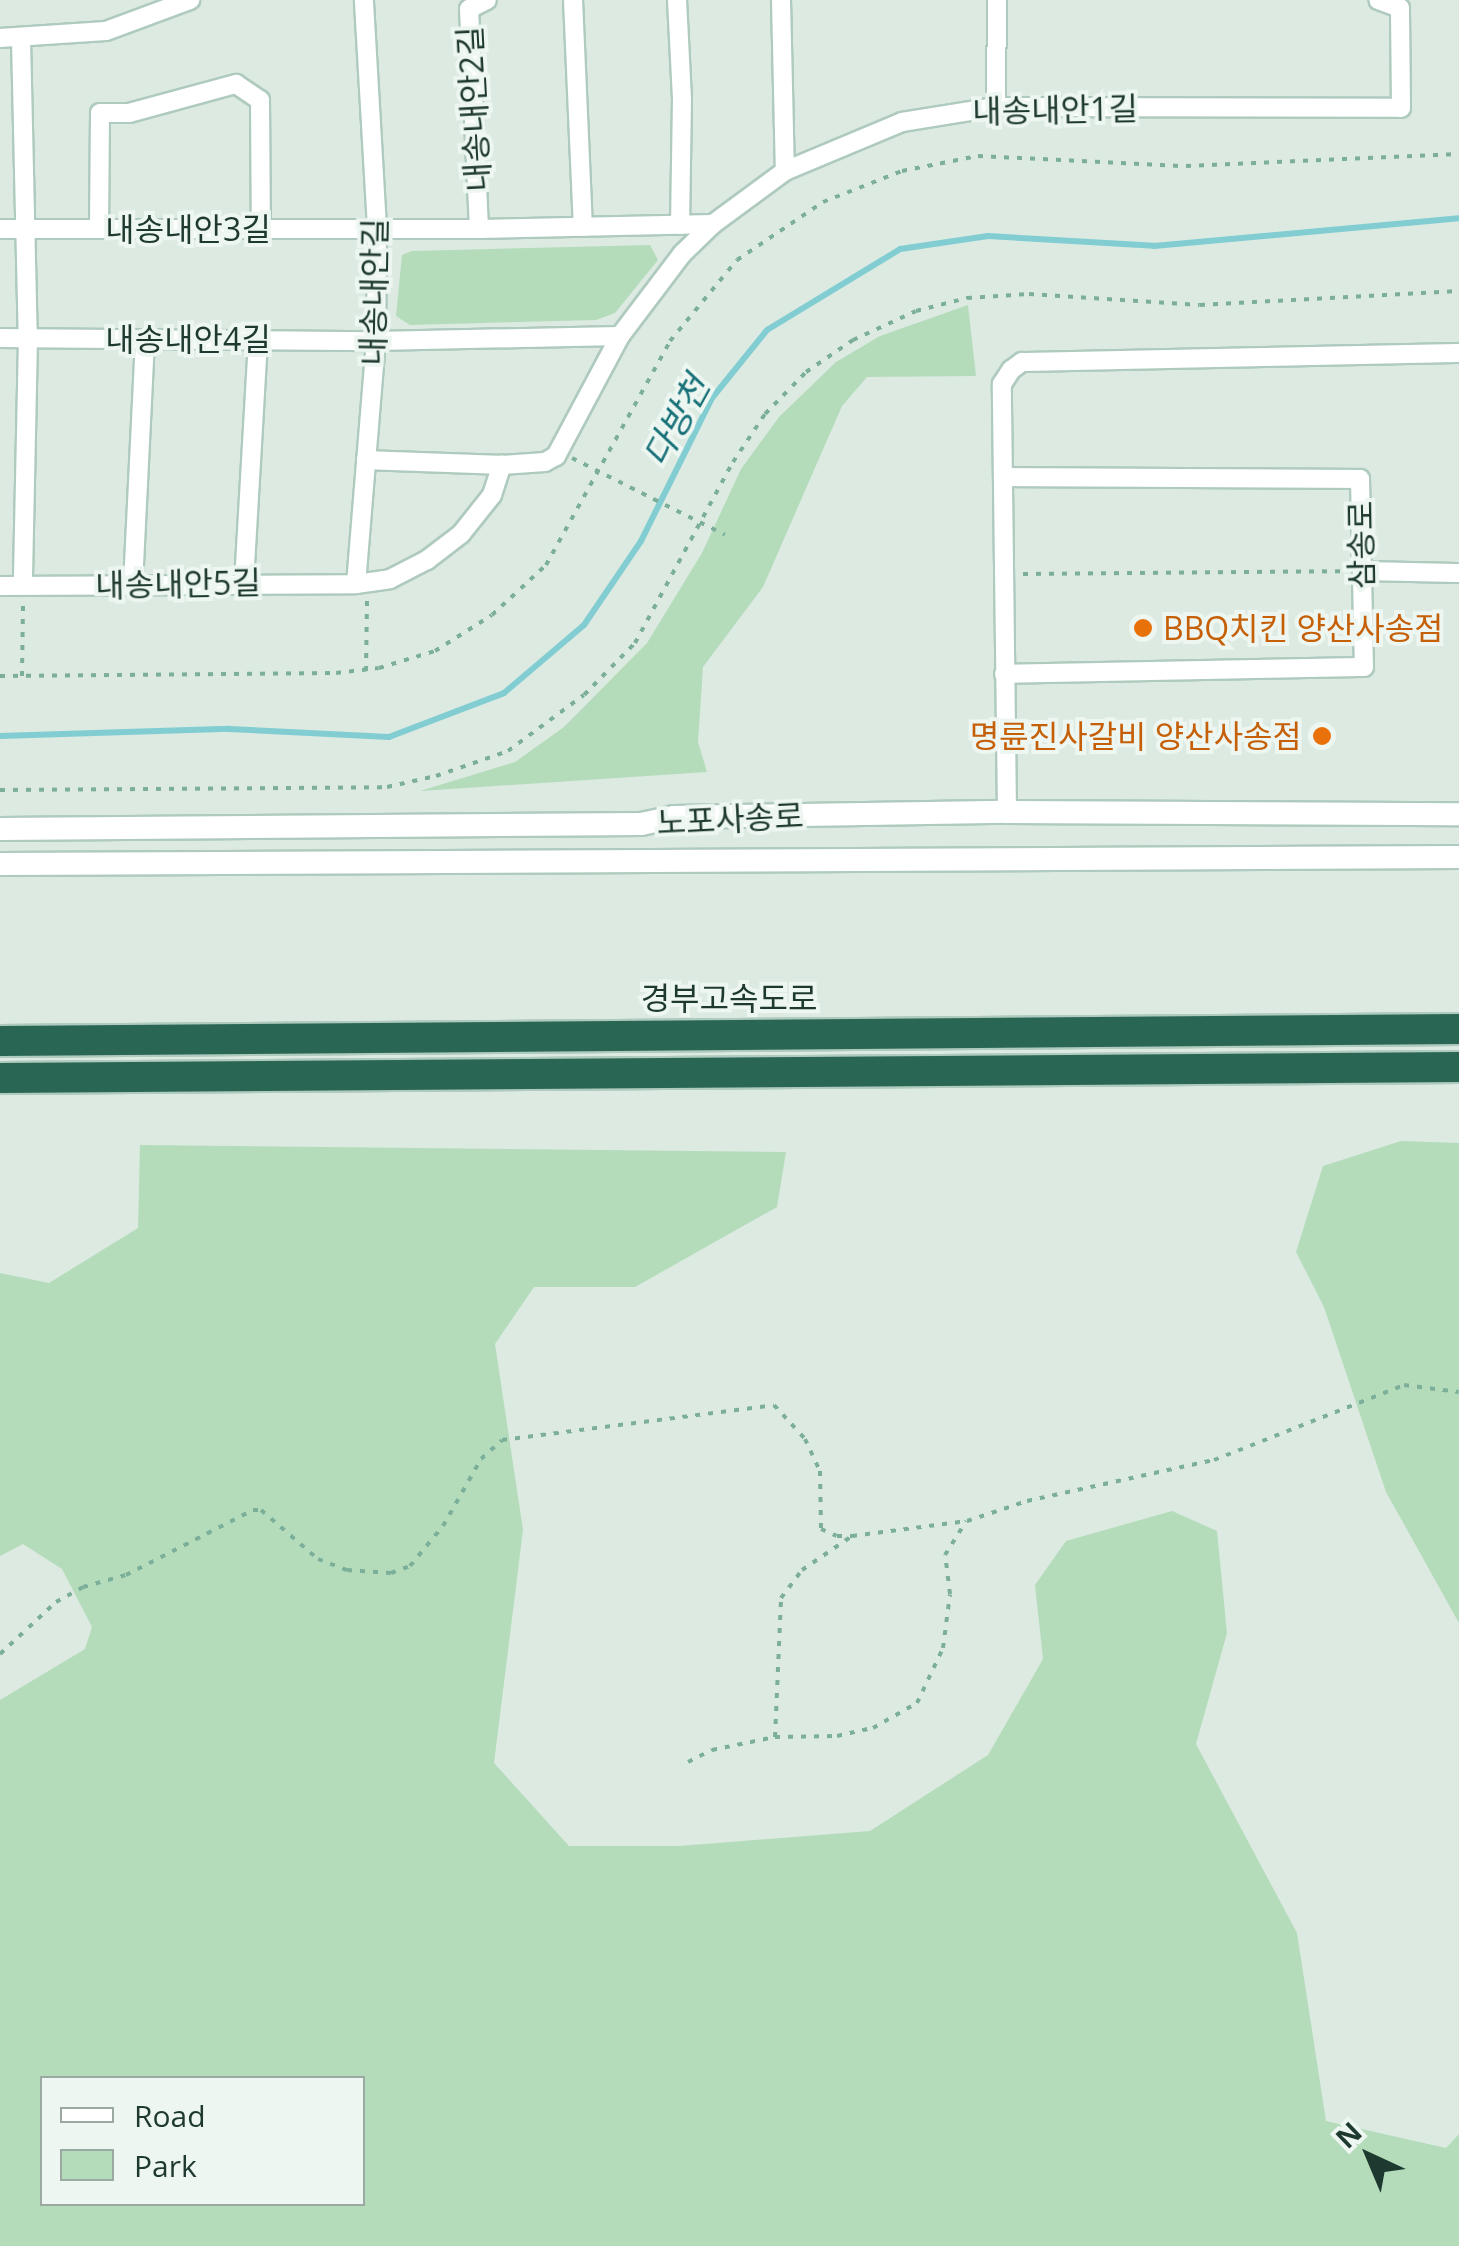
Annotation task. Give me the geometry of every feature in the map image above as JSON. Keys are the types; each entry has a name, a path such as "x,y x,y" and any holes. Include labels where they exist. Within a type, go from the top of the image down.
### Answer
{"highway":[{"name":"경부고속도로","path":"0,1040 1459,1029"},
{"path":"0,1078 1459,1067"}],"main road":[{"name":"노포사송로","path":"0,828 641,824 674,817 1007,812 1459,814"},
{"name":"노포사송로","path":"0,864 1459,858"}],"street":[{"path":"0,38 106,31 190,0"},
{"name":"내송내안길","path":"361,583 376,341 377,228 364,0"},
{"name":"내송내안2길","path":"479,230 469,9 488,0"},
{"path":"573,0 582,227"},
{"path":"678,0 682,99 680,225"},
{"path":"781,0 785,170"},
{"path":"996,106 997,0"},
{"name":"내송내안1길","path":"559,451 620,336 682,254 713,224 785,170 902,122 996,106 1402,108 1400,8 1378,0"},
{"path":"21,39 22,230 28,338 22,585"},
{"path":"98,229 100,113 129,113 236,84 260,100 261,228"},
{"path":"377,228 479,230 713,224"},
{"name":"내송내안3길","path":"0,229 377,228"},
{"name":"내송내안4길","path":"0,338 376,341 620,336"},
{"path":"244,583 258,338"},
{"path":"132,586 144,340"},
{"path":"1007,812 1002,384 1022,362 1459,353"},
{"path":"366,460 502,465 544,462 559,451"},
{"name":"내송내안5길","path":"0,586 361,583 390,578 427,560 462,534 492,495 502,465"},
{"name":"삼송로","path":"1004,477 1360,479 1364,667 1004,674"},
{"path":"1362,571 1459,573"}],"path":[{"path":"0,676 366,671 435,651 492,615 546,566 670,341 737,260 823,202 902,171 978,156 1186,166 1459,154"},
{"path":"0,790 386,787 436,776 508,751 584,695 635,642 765,414 806,372 852,340 916,311 966,298 1029,294 1200,306 1459,290"},
{"path":"559,451 725,535"},
{"path":"1004,574 1362,571"},
{"path":"361,583 366,671"},
{"path":"22,585 22,676"},
{"path":"0,1654 56,1602 84,1587 126,1575 253,1510 261,1510 318,1558 346,1570 391,1573 410,1566 443,1526 481,1459 502,1440 774,1405 805,1439 820,1471 821,1529 852,1536 967,1520 1028,1500 1214,1460 1404,1385 1459,1392"},
{"path":"688,1762 712,1750 775,1737 837,1736 874,1728 917,1703 943,1648 950,1594 945,1554 967,1520"},
{"path":"775,1737 781,1598 802,1570 852,1536"}],"green space":[{"path":"650,245 658,260 615,313 596,320 410,325 396,316 402,255 412,251"},
{"path":"968,305 976,376 867,377 842,406 763,587 703,667 698,742 707,772 420,791 515,762 564,727 647,643 702,553 741,469 779,417 836,362 880,336"},
{"path":"1401,1141 1459,1143 1459,1623 1386,1492 1324,1307 1296,1252 1323,1166"},
{"path":"140,1145 786,1152 777,1207 635,1287 534,1287 495,1344 523,1530 494,1763 569,1846 679,1846 870,1831 988,1755 1043,1659 1035,1585 1066,1541 1172,1511 1217,1531 1227,1633 1196,1744 1297,1933 1326,2121 1446,2148 1459,2134 1459,2246 0,2246 0,1700 85,1649 92,1627 62,1569 23,1544 0,1556 0,1273 49,1283 138,1228"}],"waterway":[{"name":"다방천","path":"0,736 229,729 389,737 504,693 584,625 641,541 712,398 767,330 900,249 988,236 1154,246 1459,218"}],"place":[{"name":"BBQ치킨 양산사송점","path":"1143,628"},
{"name":"명륜진사갈비 양산사송점","path":"1322,736"}]}
